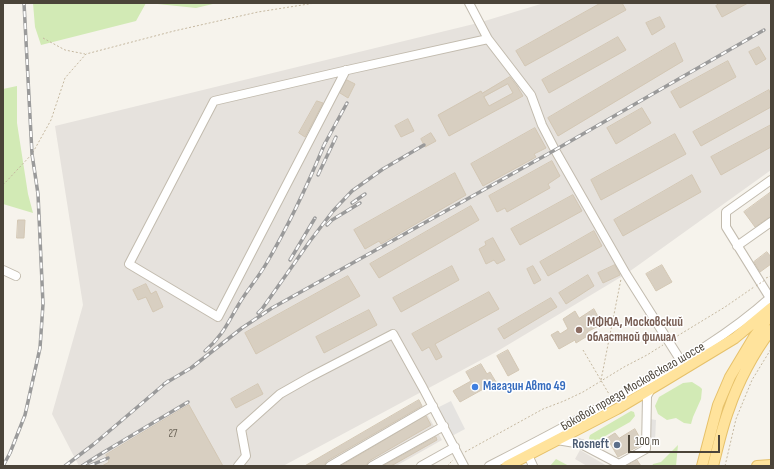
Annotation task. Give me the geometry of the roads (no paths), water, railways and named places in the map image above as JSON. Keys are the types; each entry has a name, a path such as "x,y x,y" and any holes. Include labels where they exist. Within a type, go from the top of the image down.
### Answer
{"main road":[{"path":"506,466 617,409 735,338 771,301"},
{"path":"702,466 718,405 730,377 754,337 771,314"},
{"path":"714,466 729,409 741,379 761,344 771,330"},
{"path":"757,466 771,465"}],"street":[{"path":"469,3 488,39 531,96 542,125 556,150 627,275 681,361"},
{"path":"346,70 218,317 129,264 214,101 346,70 488,39"},
{"path":"771,180 726,212 726,227 771,301"},
{"path":"737,246 771,222"},
{"path":"3,270 16,276"},
{"name":"Боковой проезд Московского шоссе","path":"489,466 613,400 681,361 729,331 771,301"},
{"path":"238,466 246,456 241,429 280,394 393,334 444,426 464,466"},
{"path":"557,440 581,444 619,464 646,449 647,396 652,388"},
{"path":"330,466 433,406"},
{"path":"372,466 444,426"},
{"path":"420,466 457,451"},
{"path":"528,455 533,466"}],"railway":[{"path":"3,466 10,453 25,415 40,348 43,304 38,194 32,154 24,3"},
{"path":"164,384 191,368 242,328 272,308 555,150 764,30"},
{"path":"323,147 347,103"},
{"path":"318,175 336,137"},
{"path":"205,351 220,335 266,264 298,204 325,143"},
{"path":"258,313 333,211 352,191 383,169 424,145"},
{"path":"352,203 365,194"},
{"path":"327,225 332,220 360,203"},
{"path":"290,260 315,218"},
{"path":"65,466 94,444 168,381"},
{"path":"82,466 188,402"},
{"path":"89,466 108,458"}],"place":[{"name":"МФЮА, Московский областной филиал","path":"579,330"},
{"name":"Магазин Авто 49","path":"475,387"},
{"name":"Rosneft","path":"617,445"}]}
